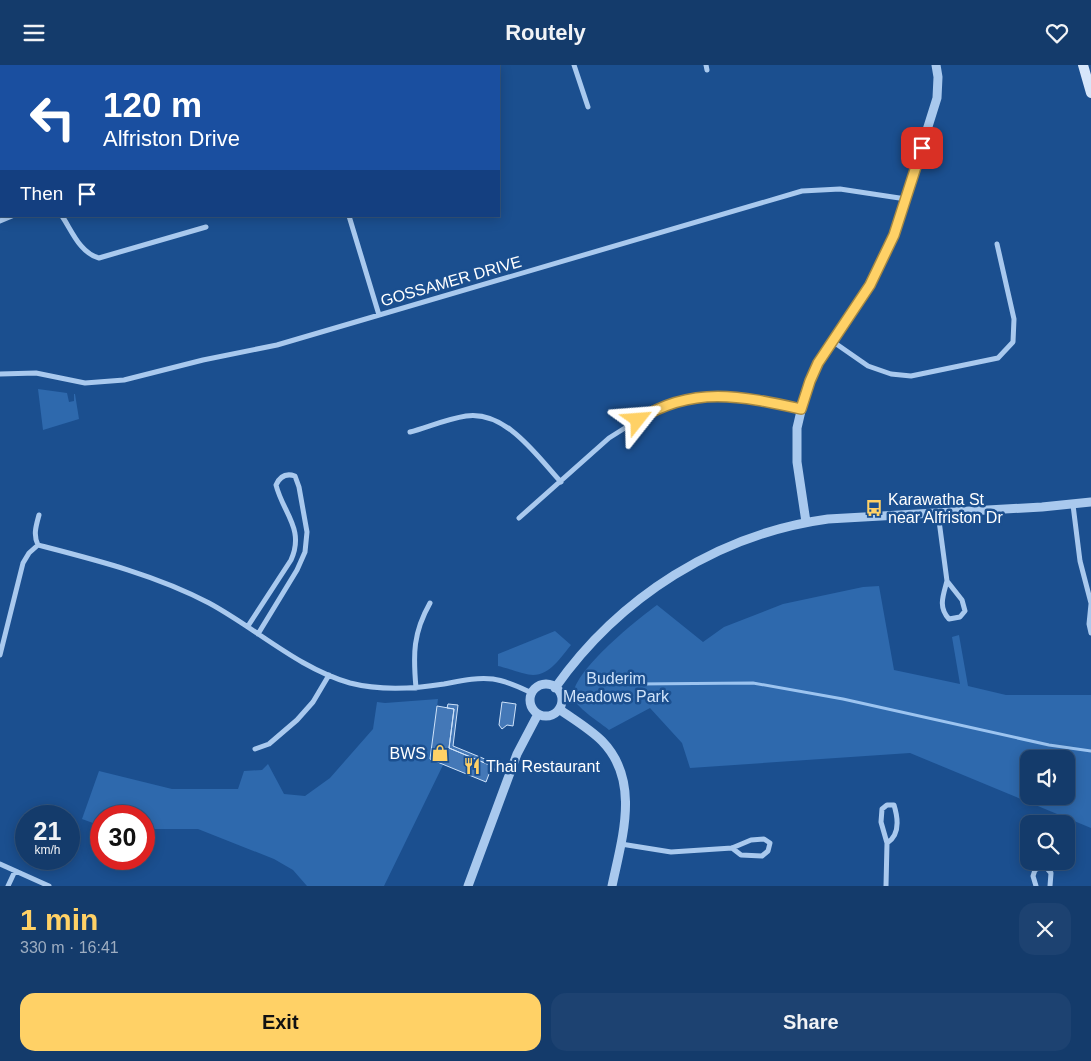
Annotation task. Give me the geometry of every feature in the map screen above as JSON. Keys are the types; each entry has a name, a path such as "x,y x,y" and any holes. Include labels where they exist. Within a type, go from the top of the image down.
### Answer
{"main road":[{"path":"1083,65 1091,93"}],"street":[{"path":"574,65 588,107"},
{"path":"806,523 797,462 798,428 801,409 812,375 874,276 894,235 937,98 938,77 936,65"},
{"name":"GOSSAMER DRIVE","path":"0,374 36,373 85,383 124,380 203,360 277,345 802,191 840,189 906,199"},
{"path":"63,217 84,251 92,256 99,257 206,227"},
{"path":"349,217 379,315"},
{"path":"832,341 868,365 890,374 912,376 998,358 1013,342 1014,319 997,244"},
{"path":"519,518 609,438 652,411 686,399 726,395 761,400 801,409"},
{"path":"410,432 467,416 491,418 513,430 561,482"},
{"path":"248,626 296,550 295,531 276,485 279,479 289,474 294,476 299,487 307,532 305,552 297,571 258,634"},
{"path":"556,687 572,664 628,606 704,558 746,541 806,523 828,519 1073,505 1091,502"},
{"path":"1073,505 1080,561 1091,603 1089,624 1091,633"},
{"path":"938,513 947,581 942,611 949,619 960,617 965,611 962,600 947,581"},
{"path":"39,515 35,530 35,539 38,545 183,589 248,626 309,666 329,675 353,683 374,687 416,687 474,679 493,679 513,683 532,693"},
{"path":"0,655 23,563 29,553 38,545"},
{"path":"416,687 415,640 419,624 430,603"},
{"path":"255,749 269,745 297,720 313,702 329,675"},
{"path":"545,684 556,687 562,700 559,709 556,713 547,716 538,714 534,711 530,702 532,693 540,685 545,684"},
{"path":"559,709 601,740 618,762 626,790 626,814 612,886"},
{"path":"468,886 517,754 538,714"},
{"path":"886,886 887,843 881,822 882,809 887,805 894,805 898,820 895,834 891,841 887,843"},
{"path":"621,844 671,852 732,848 751,840 764,839 770,843 768,851 762,856 741,855 732,848"},
{"path":"0,864 49,886"},
{"path":"1036,886 1033,876 1035,869 1044,865 1051,873 1050,886"},
{"path":"8,886 15,871"}],"green space":[{"path":"38,389 67,393 69,402 74,401 75,394 79,419 43,430"},
{"name":"Buderim Meadows Park","path":"879,586 894,670 960,684 952,637 959,635 968,686 1006,695 1091,695 1091,828 1075,821 1075,815 1060,815 1035,805 1075,805 1075,750 1020,750 1020,799 910,753 690,768 682,743 650,708 609,730 585,711 574,699 575,689 581,676 592,663 621,634 657,605 703,642 724,627 783,604 863,587"},
{"path":"555,631 571,645 550,669 539,674 530,675 498,666 498,654"},
{"path":"438,699 430,759 443,765 384,886 307,886 293,870 274,859 198,829 155,829 155,805 90,805 90,822 82,819 99,771 172,789 238,789 244,771 262,770 268,764 284,794 305,796 330,778 373,729 377,702"}],"building":[{"path":"502,702 516,704 513,726 507,725 502,729 499,725"},
{"path":"448,704 458,705 453,746 497,764 493,773 490,772 492,766 449,748 454,709 447,708"},
{"path":"437,706 454,709 449,748 492,766 486,782 430,759"}],"waterway":[{"path":"636,684 753,683 843,699 1049,745 1091,751"}],"place":[{"name":"Karawatha St near Alfriston Dr","path":"874,508"},
{"name":"BWS","path":"440,753"},
{"name":"Thai Restaurant","path":"472,766"}],"route":[{"path":"638,420 652,411 686,399 726,395 761,400 801,409 818,363 870,285 894,235 922,148"}]}
